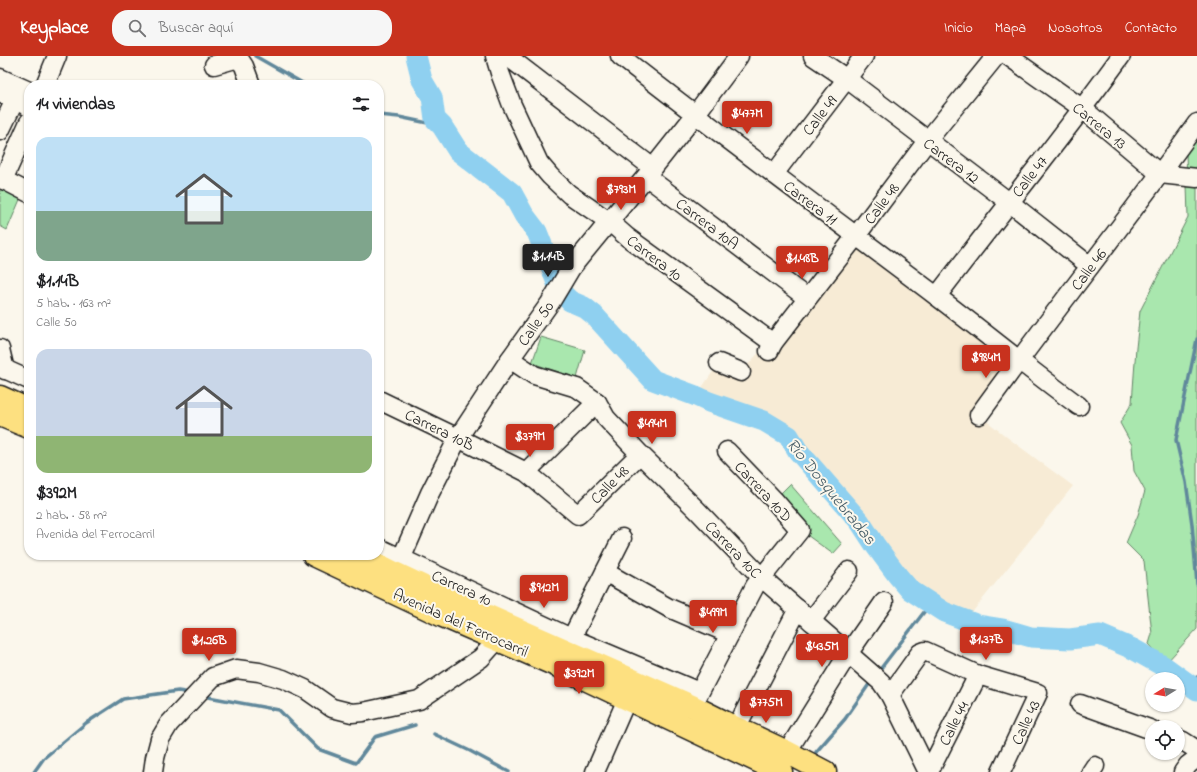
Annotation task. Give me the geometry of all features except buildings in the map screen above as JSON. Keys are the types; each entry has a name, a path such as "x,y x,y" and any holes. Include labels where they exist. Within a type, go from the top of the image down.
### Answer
{"main road":[{"path":"0,397 24,408"},
{"path":"0,415 24,425"},
{"name":"Avenida del Ferrocarril","path":"325,560 443,616 498,639 778,766 826,772"},
{"name":"Avenida del Ferrocarril","path":"377,560 398,566 507,624 568,644 695,699 736,728 778,766"}],"street":[{"path":"47,80 57,56"},
{"name":"Carrera 10","path":"495,56 512,104 539,163 550,176 569,194 610,222 627,237 771,347"},
{"name":"Carrera 10A","path":"507,56 650,173 807,298"},
{"name":"Carrera 11","path":"620,56 695,115 936,296 1079,406"},
{"name":"Calle 50","path":"398,566 430,493 458,438 510,359 550,303 572,268 650,173 739,56"},
{"name":"Carrera 12","path":"813,56 1009,202 1090,266"},
{"name":"Calle 49","path":"774,174 864,56"},
{"name":"Calle 48","path":"771,347 927,141 996,56"},
{"name":"Carrera 13","path":"1008,56 1082,109 1160,174"},
{"name":"Calle 47","path":"936,296 1082,109 1121,56"},
{"path":"214,65 235,59 240,60 249,80"},
{"path":"0,78 18,98 0,131"},
{"name":"Calle 46","path":"979,415 1018,360 1160,174 1197,123"},
{"path":"24,132 1,179 24,190"},
{"path":"1160,174 1197,178"},
{"path":"0,349 2,369 24,378"},
{"name":"Carrera 10C","path":"510,359 534,375 577,388 597,402 606,418 640,454 698,510 762,578 885,688 928,772"},
{"path":"719,363 741,372"},
{"name":"Carrera 10B","path":"384,402 526,472 578,515"},
{"path":"526,472 597,402"},
{"name":"Carrera 10D","path":"727,451 774,500 800,530 762,578"},
{"name":"Calle 48","path":"578,515 640,454"},
{"path":"568,644 622,538"},
{"path":"384,553 398,566"},
{"path":"736,728 804,615 849,571"},
{"path":"605,572 669,608 730,634"},
{"path":"695,699 756,586 762,578"},
{"path":"778,766 848,654 884,602"},
{"path":"153,772 160,739 169,724 184,706 213,677 236,669 259,672 283,679 305,689 332,708 352,713 363,712 419,700 481,658 498,639"},
{"path":"885,688 920,652 925,651 978,675"},
{"name":"Calle 43","path":"978,675 1038,693 1001,772"},
{"name":"Calle 44","path":"928,772 978,675"},
{"path":"595,772 628,699"},
{"path":"1080,704 1145,727"},
{"path":"1185,742 1197,750"},
{"path":"1183,772 1188,765 1197,758"}],"shaded area":[{"path":"856,236 1018,360 979,415 1073,486 966,622 944,612 910,590 886,561 860,522 798,451 789,436 764,421 696,396 719,363 741,372 764,347"}],"green space":[{"path":"1197,136 1197,629 1166,663 1149,644 1152,634 1144,561 1126,543 1138,515 1145,491 1134,471 1132,445 1120,423 1132,403 1140,311 1188,217 1186,153"},
{"path":"0,178 24,190 7,230 0,226"},
{"path":"541,337 585,350 577,378 532,363"},
{"path":"790,484 842,544 833,554 800,530 774,500"}],"waterway":[{"path":"255,56 297,80"},
{"name":"Río Dosquebradas","path":"416,56 422,80 432,97 435,119 442,126 458,151 512,193 524,215 537,232 560,291 570,301 584,307 594,315 653,380 709,402 764,421 789,436 798,451 860,522 875,545 910,590 944,612 978,625 1003,629 1031,637 1070,639 1100,635 1133,649 1165,667 1197,690"},
{"path":"384,116 442,126"},
{"path":"1197,339 1176,440 1186,482 1192,524 1197,584"},
{"path":"878,672 931,603"},
{"path":"1193,688 1197,677"},
{"path":"816,752 845,719 872,680"},
{"path":"34,772 44,758 86,723 123,699 178,691 191,693"},
{"path":"203,696 279,710 318,749 356,763 375,737 415,725"},
{"path":"434,734 509,772"}]}
